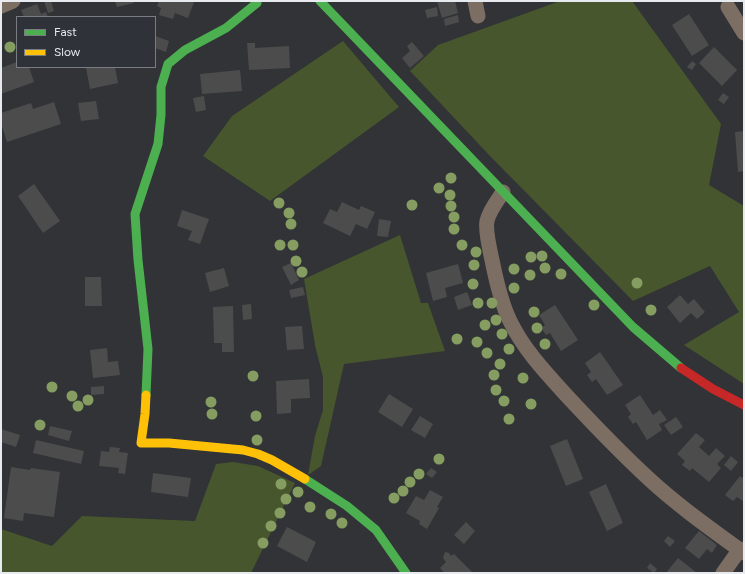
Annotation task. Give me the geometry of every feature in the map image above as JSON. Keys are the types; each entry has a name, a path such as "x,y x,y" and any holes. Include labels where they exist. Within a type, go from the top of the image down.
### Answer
{"street":[{"path":"1,6 13,1"},
{"path":"320,1 633,327 657,349 706,386 744,405"},
{"path":"475,1 478,16"},
{"path":"257,2 226,28 185,50 168,64 161,87 161,115 158,144 135,214 138,260 148,349 145,414 135,444 169,443 243,450 272,460 310,482 346,506 376,530 406,573"},
{"path":"728,7 744,33"},
{"path":"503,192 489,214 486,223 490,253 498,286 509,320 518,336 528,351 552,379 620,452 675,501 742,551 723,573"}],"green space":[{"path":"560,1 632,1 721,124 709,185 744,206 744,384 684,345 739,312 710,266 633,301 490,156 410,71 438,45"},
{"path":"343,41 399,107 270,201 203,156 232,116"},
{"path":"400,235 421,303 428,303 445,351 344,364 321,466 308,475 315,436 323,410 323,377 315,345 304,279"},
{"path":"233,462 258,466 295,483 251,573 1,573 1,529 52,546 82,516 195,521 216,464"}],"building":[{"path":"44,1 51,1 54,11 48,13"},
{"path":"115,1 133,1 134,3 117,7"},
{"path":"159,1 194,2 188,18 175,13 173,19 159,15 161,8 157,6"},
{"path":"437,1 455,1 458,13 442,18"},
{"path":"37,4 41,14 46,12 48,16 24,16 21,10"},
{"path":"437,7 438,16 427,18 425,10"},
{"path":"689,14 709,45 692,56 672,25"},
{"path":"458,15 459,22 445,26 444,19"},
{"path":"156,36 169,41 166,52 156,48"},
{"path":"412,42 424,56 410,68 402,58 410,51 407,46"},
{"path":"247,43 255,43 255,48 289,46 290,68 249,70"},
{"path":"714,47 737,70 722,86 699,63"},
{"path":"692,61 696,64 692,70 687,67"},
{"path":"16,62 16,68 29,68 34,82 1,94 1,68"},
{"path":"86,68 115,68 118,83 90,89"},
{"path":"240,70 242,91 202,94 200,74"},
{"path":"723,93 729,97 724,104 718,100"},
{"path":"204,96 206,110 196,112 193,98"},
{"path":"96,101 99,119 81,121 78,103"},
{"path":"54,102 61,124 7,142 1,123 1,113 31,103 33,109"},
{"path":"744,131 744,171 738,172 735,132"},
{"path":"34,184 60,221 43,233 18,196"},
{"path":"342,202 359,210 361,206 375,212 367,229 356,224 350,236 323,223 330,209 337,212"},
{"path":"182,210 209,219 200,244 188,240 192,231 177,226"},
{"path":"379,219 391,221 388,237 377,236"},
{"path":"291,263 299,280 291,285 282,267"},
{"path":"458,264 463,283 445,288 447,297 433,301 426,273"},
{"path":"224,268 229,286 210,292 205,273"},
{"path":"85,277 101,277 102,306 85,306"},
{"path":"303,287 305,295 291,298 289,290"},
{"path":"467,292 472,305 458,310 454,297"},
{"path":"680,295 688,304 694,299 705,312 697,319 691,313 680,323 667,307"},
{"path":"251,304 252,319 243,320 242,305"},
{"path":"555,305 578,340 561,351 550,333 546,335 541,328 545,325 539,315"},
{"path":"233,306 234,352 222,352 222,343 214,343 213,307"},
{"path":"302,326 304,349 287,350 285,327"},
{"path":"107,348 108,362 118,361 120,375 93,378 90,350"},
{"path":"600,352 623,385 607,395 596,379 592,382 587,375 591,372 585,363"},
{"path":"309,379 310,398 291,399 291,413 277,414 276,381"},
{"path":"104,386 104,394 91,395 91,387"},
{"path":"389,394 413,409 402,427 378,412"},
{"path":"640,395 653,415 660,410 667,420 659,424 662,430 647,440 636,422 633,424 628,417 631,414 625,405"},
{"path":"420,416 433,424 425,438 411,430"},
{"path":"676,417 683,427 671,435 664,425"},
{"path":"50,426 72,431 69,441 48,435"},
{"path":"1,429 20,435 16,447 1,442"},
{"path":"696,433 705,440 699,447 709,456 716,448 725,456 717,464 721,468 709,482 692,468 690,471 682,465 685,461 677,454"},
{"path":"567,439 583,479 566,486 550,446"},
{"path":"36,440 84,451 81,464 33,453"},
{"path":"110,447 120,448 119,452 128,453 125,474 118,473 119,468 99,466 101,451 109,452"},
{"path":"731,456 738,462 731,471 724,465"},
{"path":"11,467 60,472 54,517 24,513 23,521 4,518"},
{"path":"431,468 437,472 432,478 426,474"},
{"path":"153,473 191,478 188,497 151,492"},
{"path":"740,476 744,479 744,502 737,497 733,501 725,495"},
{"path":"606,484 623,523 607,531 589,492"},
{"path":"430,490 443,497 437,507 439,508 427,529 419,524 420,521 406,513 416,496 424,500"},
{"path":"466,522 475,531 464,544 454,535"},
{"path":"287,527 316,542 307,562 277,546"},
{"path":"699,531 717,545 712,553 707,549 699,559 685,548"},
{"path":"668,536 675,541 670,547 664,541"},
{"path":"445,552 449,553 451,556 454,554 473,573 445,573 440,568 446,562 443,558"},
{"path":"678,558 697,573 666,573"},
{"path":"650,563 657,569 654,573 647,568"}],"traffic: fast":[{"path":"320,1 633,327 681,368"},
{"path":"146,395 148,349 138,260 135,214 158,144 161,115 161,87 168,64 185,50 226,28 257,3"},
{"path":"305,479 347,506 376,530 406,573"}],"traffic: slow":[{"path":"146,395 141,443 169,443 243,450 272,460 305,479"}],"traffic: jam":[{"path":"681,368 713,389 744,405"}]}
